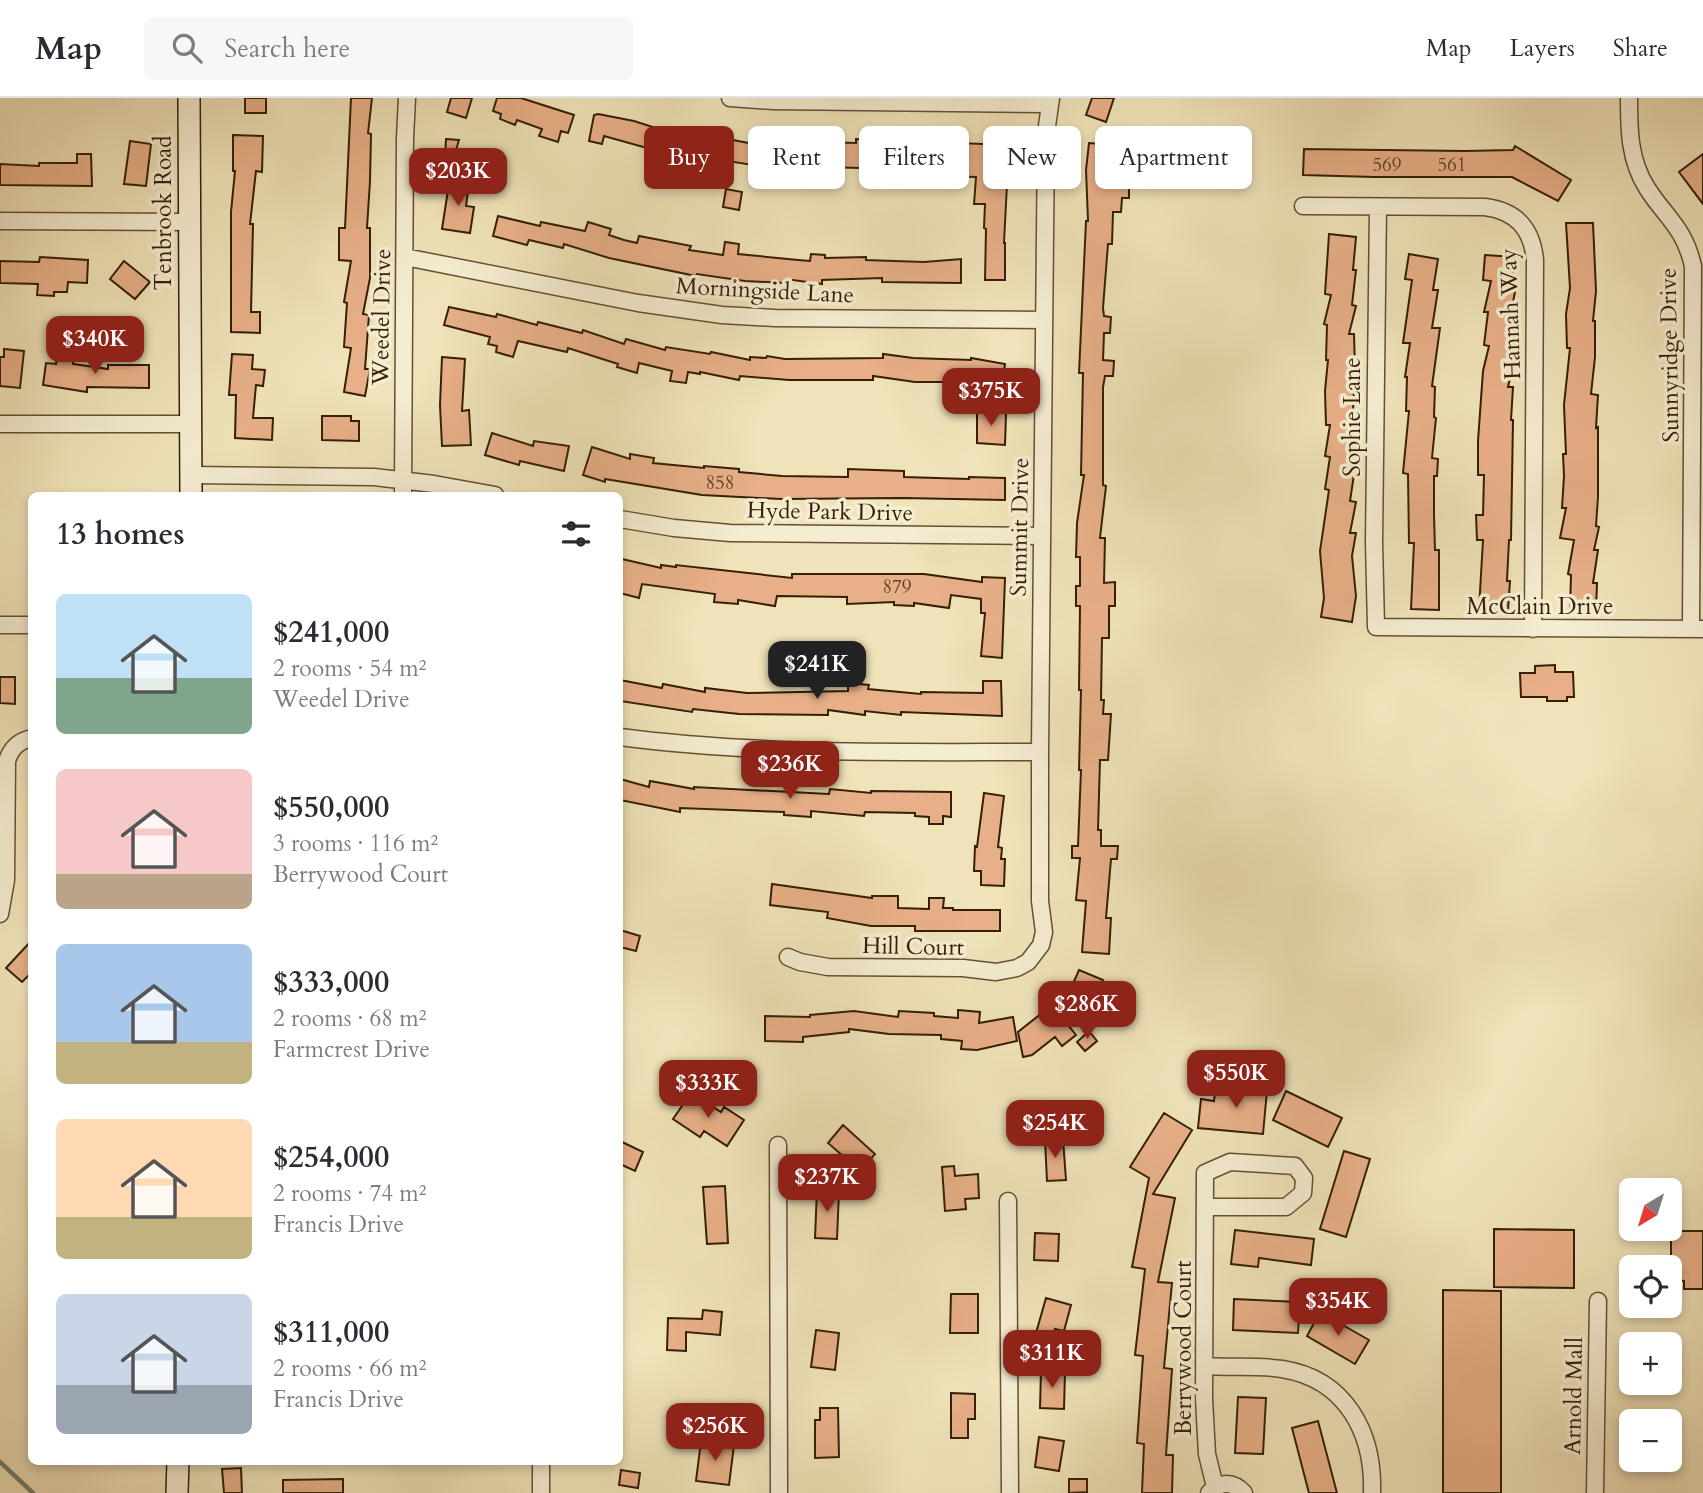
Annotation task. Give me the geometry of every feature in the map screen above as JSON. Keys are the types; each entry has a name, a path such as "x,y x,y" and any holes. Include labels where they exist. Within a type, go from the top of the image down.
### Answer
{"street":[{"name":"Tenbrook Road","path":"190,98 191,485"},
{"name":"Weedel Drive","path":"403,488 407,98"},
{"path":"730,98 1050,101"},
{"name":"Sunnyridge Drive","path":"1629,98 1634,161 1646,187 1683,235 1693,266 1697,629"},
{"name":"Summit Drive","path":"1034,955 1041,945 1044,932 1040,901 1040,752 1046,134 1050,101"},
{"name":"Hannah Way","path":"1303,206 1485,207 1499,209 1516,217 1527,230 1534,244 1535,260 1533,629"},
{"name":"Sophie Lane","path":"1376,627 1374,542 1378,207"},
{"path":"0,221 190,222"},
{"name":"Morningside Lane","path":"405,257 638,303 722,315 775,318 1044,320"},
{"path":"0,424 190,424"},
{"path":"191,485 358,476 403,488 456,492"},
{"name":"Hyde Park Drive","path":"623,519 696,530 754,534 1042,536"},
{"path":"0,625 28,625"},
{"name":"McClain Drive","path":"1376,627 1697,629"},
{"path":"623,737 713,748 1040,752"},
{"path":"0,914 5,892 3,830 9,754 14,746 28,739"},
{"name":"Hill Court","path":"788,957 828,967 963,968 996,972 1017,968 1034,955"},
{"path":"778,1145 779,1493"},
{"name":"Berrywood Court","path":"1205,1208 1286,1207 1303,1193 1304,1178 1295,1166 1230,1161 1205,1173 1204,1399 1207,1454 1212,1490 1227,1483 1244,1493"},
{"path":"1008,1201 1010,1493"},
{"name":"Arnold Mall","path":"1595,1493 1598,1301"},
{"path":"1205,1366 1284,1369 1317,1381 1335,1394 1357,1420 1369,1446 1372,1493"},
{"path":"177,1493 178,1465"},
{"path":"541,1465 541,1493"}],"building":[{"path":"245,98 266,98 266,113 245,113"},
{"path":"351,98 372,98 368,133 371,134 367,228 370,228 370,278 363,314 369,315 365,369 370,369 365,396 344,392 351,348 344,347 347,303 344,302 351,261 339,260 339,228 345,228"},
{"path":"451,98 472,98 466,118 447,112"},
{"path":"497,98 521,98 574,115 568,133 561,131 558,142 539,136 542,129 517,120 515,125 500,119 501,114 493,111"},
{"path":"1092,98 1114,98 1106,122 1086,115"},
{"path":"594,115 649,126 644,126 644,147 604,136 602,144 589,141"},
{"path":"233,135 263,136 262,172 256,171 250,224 253,224 251,312 260,312 260,333 231,332 231,212 235,171"},
{"path":"446,139 459,140 448,177 444,176"},
{"path":"856,139 859,139 859,168 845,168 845,143 856,143"},
{"path":"734,140 748,143 748,164 734,162"},
{"path":"130,141 151,144 146,186 124,184"},
{"path":"969,143 983,144 983,189 1007,189 1005,280 985,280 985,204 974,204 976,177 969,177"},
{"path":"1089,143 1095,144 1095,189 1129,189 1129,198 1122,198 1121,212 1113,212 1112,244 1108,244 1103,308 1104,316 1111,317 1110,333 1104,333 1103,360 1114,361 1113,376 1105,376 1103,387 1103,485 1106,486 1100,538 1105,538 1104,583 1115,582 1115,606 1109,606 1109,638 1102,638 1101,700 1104,700 1103,714 1111,714 1108,760 1100,760 1098,830 1101,830 1101,846 1118,846 1117,859 1111,859 1106,918 1111,918 1109,954 1082,952 1086,901 1076,900 1080,858 1072,858 1072,846 1078,846 1081,770 1080,606 1076,606 1076,586 1080,586 1080,557 1076,557 1077,523 1084,475 1081,475 1083,373 1079,373 1088,221 1086,170"},
{"path":"1515,146 1571,180 1558,201 1512,177 1303,175 1304,149 1465,151 1513,150"},
{"path":"77,154 91,154 92,186 0,185 0,164 39,166 39,163 77,163"},
{"path":"1703,154 1703,204 1679,172"},
{"path":"450,177 469,183 466,206 474,207 470,233 442,229"},
{"path":"726,189 742,192 739,210 723,207"},
{"path":"498,216 540,226 541,222 585,231 588,222 611,229 609,235 624,240 637,243 639,236 691,246 689,250 723,255 725,242 739,244 738,254 810,261 811,254 825,255 825,258 866,257 866,260 924,262 961,259 961,283 882,282 882,278 822,280 822,284 786,279 785,283 696,276 609,258 564,244 563,248 529,240 527,245 493,236"},
{"path":"1566,223 1593,223 1596,291 1593,321 1595,357 1591,394 1598,395 1596,526 1599,527 1594,550 1598,550 1593,583 1597,583 1596,610 1570,609 1571,575 1568,574 1574,540 1560,538 1566,508 1562,508 1563,454 1566,454 1564,405 1570,348 1567,348 1566,314 1570,288"},
{"path":"1329,234 1356,237 1352,305 1356,306 1349,334 1354,334 1352,432 1356,432 1350,467 1355,468 1350,501 1356,502 1350,533 1356,533 1352,556 1356,596 1352,622 1321,617 1324,598 1320,551 1329,490 1325,489 1330,457 1325,456 1330,425 1326,425 1328,360 1327,325 1324,324 1331,295 1325,294"},
{"path":"1409,254 1438,259 1433,290 1438,290 1432,328 1440,328 1432,386 1435,387 1436,418 1432,458 1438,459 1437,476 1434,476 1434,515 1435,550 1439,550 1439,610 1411,609 1414,543 1409,543 1408,474 1403,473 1409,411 1406,411 1405,377 1410,343 1403,343 1412,280 1405,279"},
{"path":"1485,255 1514,257 1511,291 1515,292 1509,322 1514,323 1510,356 1515,358 1508,387 1513,387 1513,420 1508,610 1479,609 1483,540 1477,540 1476,515 1483,515 1484,475 1478,475 1478,441 1483,371 1489,346 1484,345 1488,312 1484,312 1491,281 1483,280"},
{"path":"40,257 88,260 87,283 68,282 67,292 54,292 54,296 37,295 38,284 0,283 0,261 39,262"},
{"path":"124,261 150,282 135,299 110,279"},
{"path":"449,307 496,317 497,314 537,325 538,322 582,333 583,330 624,344 626,339 665,350 666,347 711,352 750,360 750,357 767,356 785,359 883,358 883,354 913,358 971,358 1005,364 1002,385 959,377 958,382 915,382 873,376 873,380 789,380 740,376 739,380 700,372 688,372 686,383 670,381 672,371 639,363 637,373 568,348 567,352 518,341 513,357 496,352 497,346 488,344 490,337 444,325"},
{"path":"4,349 24,351 20,388 0,386 0,357 4,357"},
{"path":"232,354 253,355 252,369 265,370 263,386 256,385 253,418 273,418 272,440 235,438 236,395 229,395"},
{"path":"57,357 73,359 73,364 108,369 108,365 149,365 149,388 87,387 87,392 43,385 46,363 56,364"},
{"path":"442,357 465,359 462,411 469,410 471,445 442,446"},
{"path":"977,412 1006,413 1005,445 977,443"},
{"path":"322,416 351,416 351,421 359,421 359,441 322,440"},
{"path":"492,433 533,446 534,441 569,446 564,471 520,461 519,465 485,455"},
{"path":"592,447 630,459 630,454 654,458 653,463 739,469 739,472 782,476 848,477 848,469 904,471 904,477 1005,478 1005,500 781,499 702,495 605,479 605,482 583,475"},
{"path":"623,559 661,568 661,565 676,565 792,578 792,574 924,574 982,582 982,577 1005,578 1002,658 981,656 985,613 981,613 981,599 951,595 949,608 914,603 914,606 894,605 894,602 847,604 847,597 777,596 775,606 738,600 738,604 714,602 715,594 642,584 639,598 623,594"},
{"path":"1555,665 1555,672 1573,672 1574,697 1567,697 1567,701 1547,701 1547,697 1521,697 1520,673 1535,673 1535,666"},
{"path":"0,677 15,677 15,704 0,703"},
{"path":"623,681 662,688 663,684 705,692 705,688 747,693 848,691 848,683 869,685 868,689 921,694 983,693 983,681 1001,681 1002,716 901,712 901,715 865,711 865,715 828,710 828,715 739,714 693,709 692,712 623,701"},
{"path":"623,780 649,787 650,781 694,789 829,794 830,789 871,793 951,792 951,817 943,816 943,824 929,824 929,817 915,816 915,813 865,812 864,816 811,811 811,817 784,815 784,812 680,808 680,812 623,801"},
{"path":"984,793 1004,796 998,847 1002,848 1001,859 1005,859 1004,886 981,885 981,871 974,871 975,846 977,847"},
{"path":"772,884 872,898 898,896 898,908 929,909 929,898 944,898 943,908 1000,910 1000,931 915,931 915,926 871,926 827,918 828,912 770,905"},
{"path":"623,931 640,936 636,951 623,948"},
{"path":"28,944 28,976 22,982 6,968"},
{"path":"1079,970 1103,980 1092,1005 1068,995"},
{"path":"1052,1005 1076,1035 1062,1046 1055,1037 1032,1055 1023,1057 1018,1032"},
{"path":"958,1010 980,1012 979,1023 1013,1017 1017,1041 977,1050 961,1049 962,1041 941,1039 941,1035 889,1034 849,1029 849,1032 803,1037 803,1042 765,1041 765,1016 810,1017 854,1011 898,1017 899,1011 934,1013 934,1016 958,1018"},
{"path":"1089,1031 1097,1041 1085,1051 1077,1042"},
{"path":"1251,1078 1268,1080 1263,1134 1198,1128 1201,1099 1214,1101 1215,1092 1250,1095"},
{"path":"1286,1091 1342,1118 1328,1147 1273,1120"},
{"path":"691,1093 721,1112 724,1107 744,1120 727,1146 704,1131 700,1137 673,1119"},
{"path":"1164,1113 1192,1130 1153,1194 1175,1198 1158,1282 1172,1283 1164,1368 1172,1369 1166,1455 1173,1455 1172,1493 1142,1493 1144,1444 1137,1443 1143,1356 1135,1355 1145,1269 1132,1267 1149,1178 1130,1167"},
{"path":"843,1125 875,1154 860,1171 828,1143"},
{"path":"1063,1139 1066,1180 1047,1181 1045,1140"},
{"path":"623,1142 643,1152 635,1171 623,1165"},
{"path":"1344,1151 1370,1159 1346,1237 1320,1229"},
{"path":"954,1166 955,1176 978,1174 979,1198 965,1199 966,1209 945,1211 942,1167"},
{"path":"725,1186 728,1243 707,1244 703,1187"},
{"path":"817,1190 839,1191 837,1239 815,1238"},
{"path":"1494,1229 1574,1230 1574,1288 1494,1287"},
{"path":"1235,1230 1314,1239 1311,1265 1259,1258 1258,1267 1231,1264"},
{"path":"1682,1231 1703,1231 1703,1289 1684,1289 1682,1255 1671,1255 1671,1241 1682,1241"},
{"path":"1035,1233 1059,1234 1058,1261 1034,1260"},
{"path":"1443,1290 1501,1291 1501,1493 1443,1493"},
{"path":"951,1294 978,1294 978,1333 950,1333"},
{"path":"1046,1298 1071,1305 1064,1331 1055,1329 1053,1338 1036,1333"},
{"path":"1234,1299 1300,1302 1298,1333 1233,1330"},
{"path":"703,1310 722,1312 720,1335 686,1332 686,1351 667,1350 668,1318 702,1319"},
{"path":"1320,1312 1369,1340 1355,1364 1307,1336"},
{"path":"816,1330 839,1333 835,1370 811,1367"},
{"path":"1041,1371 1065,1372 1064,1409 1040,1408"},
{"path":"951,1393 975,1394 975,1419 968,1419 968,1438 951,1438"},
{"path":"1238,1397 1266,1398 1263,1454 1235,1453"},
{"path":"820,1408 838,1408 839,1457 815,1458 815,1420 820,1420"},
{"path":"1318,1421 1337,1493 1309,1493 1292,1428"},
{"path":"1039,1437 1064,1441 1059,1471 1035,1467"},
{"path":"701,1441 734,1445 729,1485 696,1481"},
{"path":"241,1468 242,1493 224,1493 222,1469"},
{"path":"621,1470 640,1473 638,1488 619,1485"},
{"path":"343,1479 343,1493 283,1493 283,1480"},
{"path":"1069,1479 1087,1479 1087,1492 1069,1493"}],"waterway":[{"path":"0,1462 33,1493"}]}
